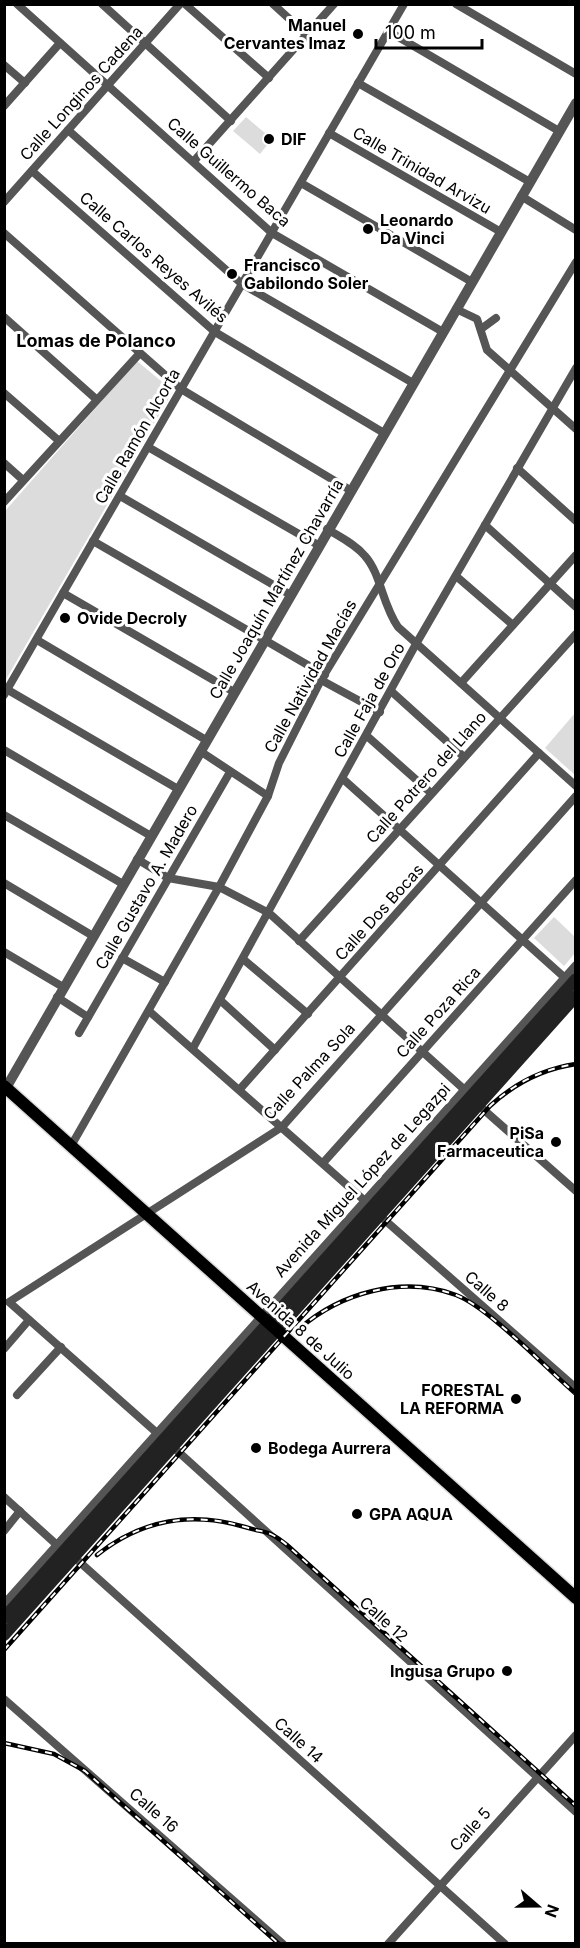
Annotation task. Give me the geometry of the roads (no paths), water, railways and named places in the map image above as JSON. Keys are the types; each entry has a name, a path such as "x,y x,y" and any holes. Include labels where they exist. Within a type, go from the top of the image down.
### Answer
{"main road":[{"name":"Avenida Miguel López de Legazpi","path":"4,1618 269,1323 393,1192 570,978"},
{"name":"Avenida Miguel López de Legazpi","path":"471,1097 576,996"},
{"name":"Avenida 8 de Julio","path":"5,1088 576,1598"},
{"name":"Avenida Miguel López de Legazpi","path":"4,1635 173,1447 269,1323 379,1215 393,1192"}],"street":[{"name":"Calle Guillermo Baca","path":"17,4 272,233 443,332"},
{"path":"102,4 231,121"},
{"path":"183,4 268,78"},
{"name":"Calle Longinos Cadena","path":"4,202 183,4"},
{"path":"273,4 307,35"},
{"path":"194,162 334,4"},
{"name":"Calle Ramón Alcorta","path":"6,692 404,4"},
{"path":"456,4 576,74"},
{"path":"388,31 559,131"},
{"path":"4,106 60,43"},
{"path":"4,65 25,83"},
{"path":"358,83 530,182"},
{"name":"Calle Joaquín Martínez Chavarría","path":"5,1088 289,594 576,103"},
{"path":"68,130 242,284 413,383"},
{"name":"Calle Trinidad Arvizu","path":"329,133 501,232"},
{"name":"Calle Carlos Reyes Avilés","path":"32,171 215,332 384,433"},
{"path":"301,183 472,282"},
{"path":"521,196 576,230"},
{"path":"4,233 181,389 350,490"},
{"name":"Calle Natividad Macías","path":"71,1146 219,887 267,796 279,763 323,677 378,583 576,262"},
{"path":"456,309 477,319 484,345 576,429"},
{"path":"4,317 96,399"},
{"path":"481,329 496,318"},
{"path":"4,502 58,440 140,353"},
{"name":"Calle Faja de Oro","path":"193,1048 416,644 576,368"},
{"path":"4,393 58,440"},
{"path":"148,447 318,544"},
{"path":"4,464 23,480"},
{"path":"517,468 576,521"},
{"path":"120,496 289,594"},
{"path":"485,525 576,607"},
{"path":"327,529 366,556 388,612 416,644 576,786"},
{"path":"93,541 263,640 380,712"},
{"path":"461,683 576,555"},
{"path":"456,576 513,625"},
{"path":"63,593 234,692"},
{"name":"Calle Potrero del Llano","path":"299,941 576,634"},
{"path":"37,640 206,740"},
{"path":"391,691 464,757"},
{"path":"6,692 178,789"},
{"path":"367,736 431,794"},
{"path":"4,750 151,836"},
{"path":"200,751 267,796"},
{"name":"Calle Dos Bocas","path":"240,1089 539,753"},
{"name":"Calle Gustavo A. Madero","path":"79,1033 230,772"},
{"path":"343,779 522,940 570,978"},
{"name":"Calle Palma Sola","path":"30,1320 9,1302 282,1127 576,796"},
{"path":"4,815 123,884"},
{"path":"137,859 168,878 219,887 269,913 576,1191"},
{"name":"Calle Poza Rica","path":"323,1163 576,880"},
{"path":"4,883 93,936"},
{"path":"4,952 63,987"},
{"path":"122,958 165,982"},
{"path":"243,959 308,1014"},
{"name":"Avenida Miguel López de Legazpi","path":"570,978 576,965"},
{"path":"57,998 88,1017"},
{"path":"220,1000 275,1050"},
{"path":"149,1011 240,1089 364,1201"},
{"name":"Avenida Miguel López de Legazpi","path":"4,1604 157,1433 269,1323 364,1201 471,1097"},
{"name":"Calle 8","path":"379,1215 576,1388"},
{"path":"4,1349 30,1320 157,1433"},
{"path":"17,1395 61,1347"},
{"name":"Calle 12","path":"173,1447 576,1812"},
{"path":"4,1497 57,1545"},
{"path":"4,1531 20,1511"},
{"name":"Calle 14","path":"74,1557 505,1944"},
{"name":"Calle 16","path":"4,1699 283,1944"},
{"name":"Calle 5","path":"388,1944 576,1735"}],"railway":[{"path":"4,1650 490,1106 509,1090 540,1073 576,1064"},
{"path":"299,1329 315,1316 352,1297 393,1287 435,1289 456,1295 484,1312 576,1394"},
{"path":"97,1555 131,1534 167,1522 186,1520 225,1522 271,1534 287,1545 576,1806"},
{"path":"4,1743 54,1754 85,1771 279,1944"}],"place":[{"name":"Manuel Cervantes Imaz","path":"358,34"},
{"name":"DIF","path":"269,139"},
{"name":"Leonardo Da Vinci","path":"368,229"},
{"name":"Francisco Gabilondo Soler","path":"232,274"},
{"name":"Ovide Decroly","path":"65,618"},
{"name":"PiSa Farmaceutica","path":"556,1142"},
{"name":"FORESTAL LA REFORMA","path":"516,1399"},
{"name":"Bodega Aurrera","path":"256,1448"},
{"name":"GPA AQUA","path":"357,1514"},
{"name":"Ingusa Grupo","path":"507,1671"}],"district":[{"name":"Lomas de Polanco","path":"96,341"}]}
